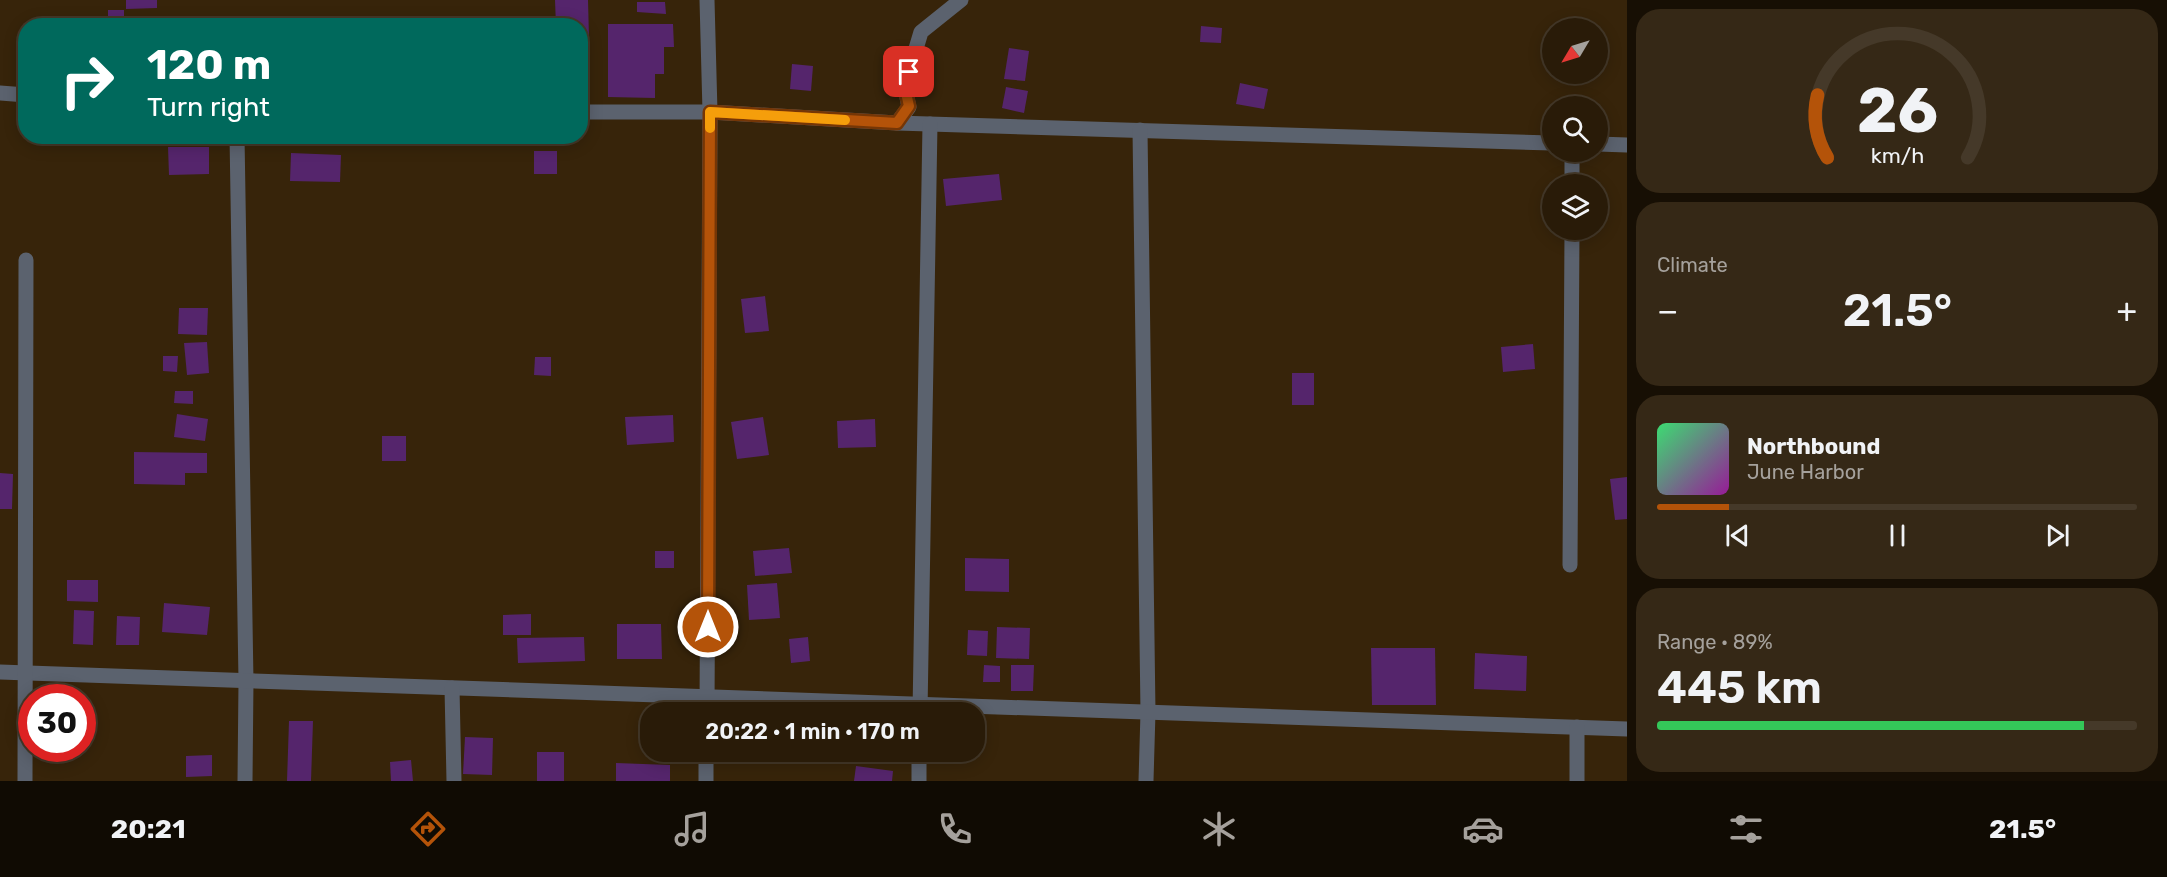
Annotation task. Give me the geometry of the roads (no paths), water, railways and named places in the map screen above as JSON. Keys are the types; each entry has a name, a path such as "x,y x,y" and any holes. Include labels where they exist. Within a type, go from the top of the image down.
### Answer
{"street":[{"path":"707,0 710,112 707,702"},
{"path":"897,123 909,106 906,93 909,72 921,32 961,0"},
{"path":"0,93 18,94"},
{"path":"588,112 710,112 897,123 1542,143"},
{"path":"920,702 930,124"},
{"path":"1140,130 1148,712 1146,781"},
{"path":"237,144 246,681 245,781"},
{"path":"1608,144 1627,145"},
{"path":"1570,565 1572,240"},
{"path":"25,781 26,260"},
{"path":"0,672 804,702"},
{"path":"452,688 454,781"},
{"path":"985,709 1148,712 1627,729"},
{"path":"1577,727 1577,781"},
{"path":"706,762 706,781"},
{"path":"919,762 919,781"}]}
